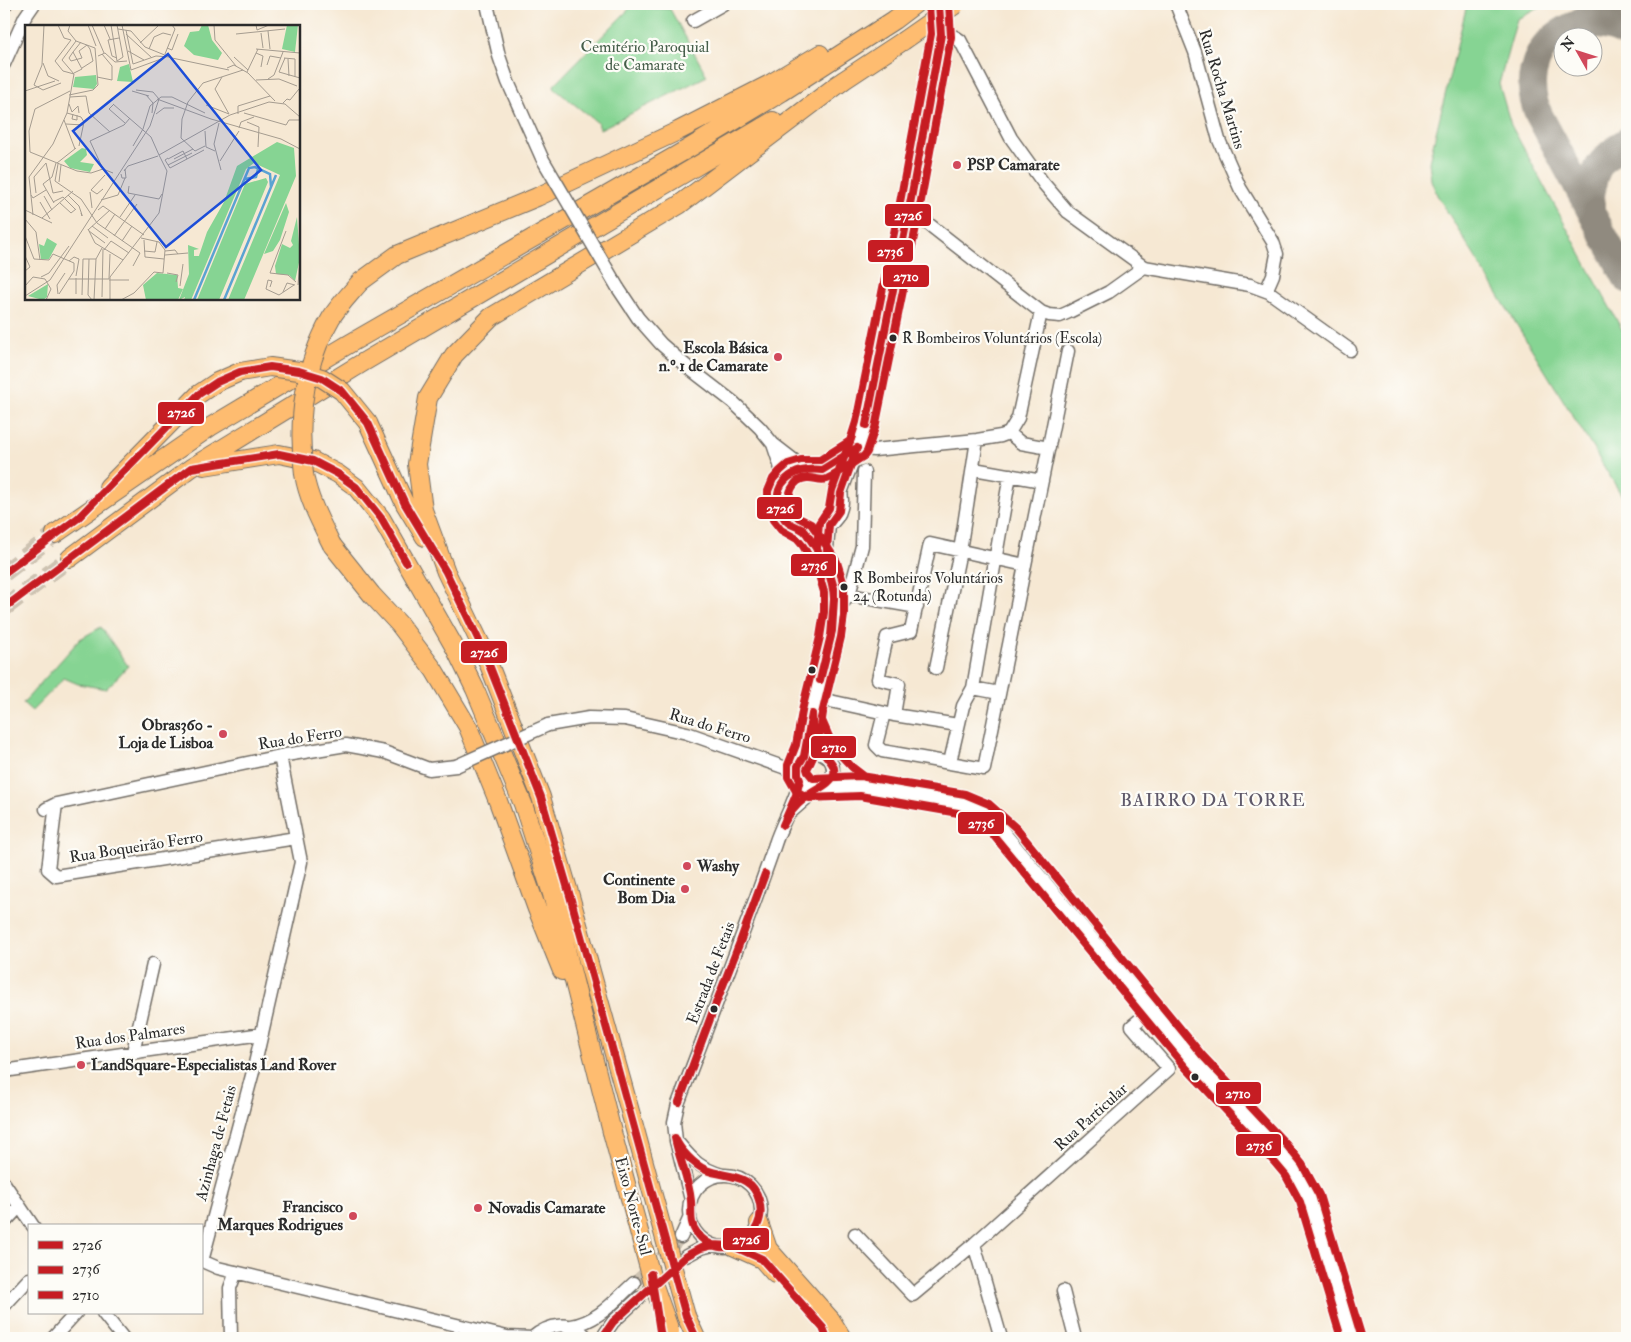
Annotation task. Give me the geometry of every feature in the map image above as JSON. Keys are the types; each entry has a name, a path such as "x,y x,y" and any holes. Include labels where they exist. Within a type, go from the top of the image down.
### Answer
{"highway":[{"path":"55,534 210,427 349,344 691,147 782,92 915,4"},
{"path":"70,558 191,468 362,363 844,80 956,4"},
{"path":"586,1031 537,909 498,801 468,727 434,670 400,624 372,595 332,545 315,510 304,475 302,417 306,385 314,351 332,316 360,282 397,255 537,197 678,131 768,84 846,39 889,23"},
{"path":"446,572 423,510 417,464 428,398 454,355 491,317 679,205 844,80"},
{"path":"78,518 198,394 217,382 240,372 270,367 299,371 322,378 342,391 368,423 405,504 446,572"},
{"path":"191,468 279,454 313,461 338,474 356,487 381,518 475,689 523,804 552,894 586,1031"},
{"name":"Eixo Norte-Sul","path":"446,572 482,647 541,797 692,1338"},
{"name":"Eixo Norte-Sul","path":"586,1031 668,1336"},
{"path":"759,1223 768,1250 831,1320 842,1338"},
{"path":"733,1246 762,1259 823,1328 827,1338"},
{"path":"686,1316 696,1338"}],"street":[{"path":"4,64 25,17 34,4"},
{"path":"488,4 499,56 508,82 542,158 618,288 638,318 661,344 745,413 773,444 804,468"},
{"path":"692,21 723,4"},
{"path":"773,444 783,482 778,497 780,512 786,521 794,527 804,531 822,529 840,511 841,493 866,426 941,35 939,4"},
{"name":"Rua Rocha Martins","path":"1176,4 1195,52 1219,140 1240,188 1273,242 1276,254 1274,275 1266,291"},
{"path":"941,35 948,34 954,36 965,47 1011,138 1068,212 1144,267 1250,285 1266,291 1350,350"},
{"path":"908,215 922,219 1041,312 1049,315 1060,316 1109,292 1144,267"},
{"path":"822,470 858,448 874,450 978,440 1008,433 1018,418 1041,312"},
{"path":"1025,565 930,544 911,631 887,637 878,679 899,684 876,745 882,751 984,769 1049,448 1068,351"},
{"path":"1008,433 1021,443 1049,448"},
{"path":"936,668 960,551 978,440"},
{"path":"783,482 796,471 804,468 822,470 830,475 841,493"},
{"path":"974,469 1042,480"},
{"path":"834,615 849,594 862,546 864,472"},
{"path":"950,762 963,706 973,688 1010,475"},
{"path":"828,567 829,524"},
{"path":"804,531 828,567"},
{"name":"Estrada de Fetais","path":"691,1200 676,1141 674,1122 678,1104 761,886 775,842 796,795 814,704 828,652 834,615 834,588 828,567"},
{"path":"849,594 916,607"},
{"path":"973,688 999,693"},
{"path":"830,701 889,714 958,725"},
{"name":"Rua do Ferro","path":"51,807 280,756 346,745 384,752 429,769 456,766 548,725 589,718 625,719 687,733 783,767 800,769"},
{"path":"811,719 834,771 832,777 821,788"},
{"path":"860,786 845,775 829,759 814,752 800,769 804,785 821,788 860,786 961,803 984,812 1008,834 1194,1062 1278,1150 1294,1170 1309,1198 1351,1338"},
{"name":"Azinhaga de Fetais","path":"280,756 301,862 262,1034 202,1261 218,1268 507,1338 532,1338"},
{"name":"Estrada de Fetais","path":"786,818 821,788"},
{"name":"Rua Boqueirão Ferro","path":"51,807 48,869 56,876 296,838"},
{"path":"133,1052 153,964"},
{"name":"Rua Particular","path":"855,1234 913,1295 974,1244 1169,1069 1132,1026 1151,1010"},
{"name":"Rua dos Palmares","path":"4,1071 262,1034"},
{"path":"676,1141 690,1158 704,1170 722,1175 737,1176 749,1184 758,1195 762,1209 754,1234 744,1242 733,1246 712,1245 686,1256"},
{"path":"681,1237 690,1217 691,1200 698,1188 709,1179 722,1175"},
{"path":"4,1183 32,1224"},
{"path":"4,1223 19,1207"},
{"path":"690,1217 694,1229 712,1245"},
{"path":"974,1244 1001,1338"},
{"path":"231,1338 230,1288 236,1272"},
{"path":"4,1306 28,1280"},
{"path":"532,1338 543,1329 557,1325 571,1326 583,1324 598,1316 634,1283"},
{"path":"1062,1291 1075,1338"},
{"path":"602,1338 613,1322 639,1298"},
{"path":"52,1338 75,1314"},
{"path":"105,1314 123,1338"},
{"path":"571,1326 583,1333 587,1338"}],"green space":[{"path":"1467,4 1548,4 1517,19 1499,84 1511,125 1627,339 1627,504 1437,195 1431,180 1429,162"},
{"name":"Cemitério Paroquial de Camarate","path":"631,7 670,9 707,76 600,129 598,123 555,89 554,85"},
{"path":"101,627 128,666 106,689 78,684 64,678 32,711 23,703 80,639"}],"taxiway":[{"path":"1615,4 1571,26 1548,43 1536,61 1532,82 1535,104 1539,115 1627,279"},
{"path":"1576,24 1603,26 1627,34"},
{"path":"1591,209 1592,186 1597,169 1609,155 1627,141"}],"tunnel":[{"path":"4,573 55,534"},
{"path":"4,608 70,558"},
{"path":"634,1283 681,1237"},
{"path":"639,1298 678,1263"}],"transit line":[{"name":"2726","path":"866,425 908,215 941,35 939,4"},
{"name":"2710","path":"949,4 951,37 918,217 875,428 864,456 827,479 807,478 798,481 792,488 789,498 789,508 799,518 811,524 837,562 844,585 844,615 841,637 821,718 834,748 852,767 865,777 965,794 989,804 1016,828 1202,1055 1285,1143 1302,1164 1319,1195 1361,1335"},
{"name":"2736","path":"929,5 931,34 898,213 856,422 850,441 820,460 801,460 788,464 773,479 768,491 768,505 773,520 781,530 797,539 803,546 818,572 824,592 824,612 820,637 803,706 796,745 788,765 788,777 796,791 809,798 860,796 958,813 979,821 989,830 1186,1068 1286,1176 1300,1202 1341,1338"},
{"name":"2726","path":"4,573 78,518 199,394 217,382 240,372 270,367 299,371 322,378 342,391 368,423 405,504 446,572 482,647 541,797 686,1316 696,1338"},
{"name":"2710","path":"821,578 817,549 819,523 829,508 832,490 852,436"},
{"name":"2726","path":"834,599 832,583 823,560 805,532 784,518 778,504 778,494 786,479 793,474 802,471 822,470 857,448"},
{"name":"2726","path":"834,599 834,588 828,567 829,525 839,511 841,493 857,448"},
{"name":"2726","path":"4,608 191,468 279,454 313,461 338,474 356,487 381,518 406,562"},
{"name":"2726","path":"820,680 831,636 834,599"},
{"name":"2726","path":"820,680 832,631 834,599"},
{"name":"2710","path":"823,713 818,741 807,769 808,772 813,778 861,776 874,778"},
{"name":"2726","path":"783,825 796,795 800,780 798,766 804,756 812,714"},
{"name":"2726","path":"783,825 798,804 808,795 826,784 834,774 833,766 822,750 816,735 812,714"},
{"name":"2726","path":"740,942 765,874"},
{"name":"2726","path":"740,942 765,874"},
{"name":"2726","path":"713,1011 740,942"},
{"name":"2726","path":"713,1011 740,942"},
{"name":"2726","path":"679,1102 713,1011"},
{"name":"2726","path":"679,1102 713,1011"},
{"name":"2726","path":"675,1138 688,1157 701,1168 738,1178 751,1185 756,1191 760,1214 757,1226 751,1236 741,1243 730,1247 718,1247 707,1242 694,1229 688,1185 675,1138"},
{"name":"2726","path":"602,1338 613,1322 686,1256 701,1248 713,1245 733,1246 762,1259 823,1328 827,1338"},
{"name":"2726","path":"651,1274 661,1338"}],"place":[{"name":"PSP Camarate","path":"957,165"},
{"name":"R Bombeiros Voluntários (Escola)","path":"893,338"},
{"name":"Escola Básica n.º 1 de Camarate","path":"778,357"},
{"name":"R Bombeiros Voluntários 24 (Rotunda)","path":"844,587"},
{"name":"Obras360 - Loja de Lisboa","path":"223,734"},
{"name":"Washy","path":"687,866"},
{"name":"Continente Bom Dia","path":"685,889"},
{"name":"LandSquare-Especialistas Land Rover","path":"81,1065"},
{"name":"Novadis Camarate","path":"478,1208"},
{"name":"Francisco Marques Rodrigues","path":"353,1216"}],"district":[{"name":"BAIRRO DA TORRE","path":"1213,800"}]}
